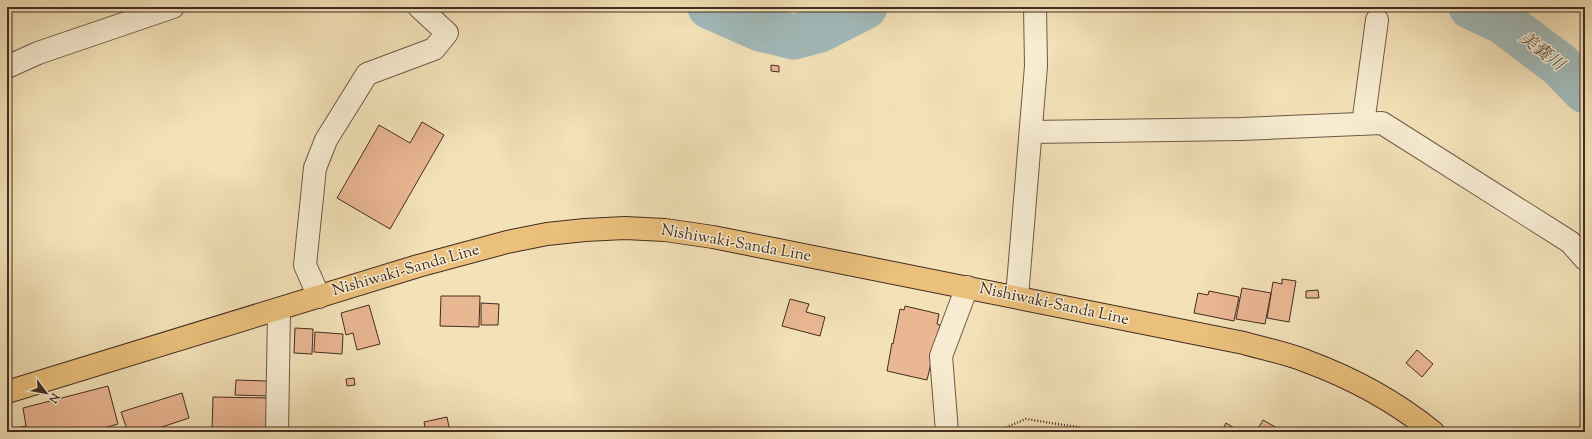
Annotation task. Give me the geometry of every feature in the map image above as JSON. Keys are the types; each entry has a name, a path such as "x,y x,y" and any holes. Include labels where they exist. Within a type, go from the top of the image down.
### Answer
{"main road":[{"name":"Nishiwaki-Sanda Line","path":"7,392 418,266 507,242 547,234 625,228 665,230 713,237 1017,297 1244,344 1304,360 1360,384 1417,419 1433,432"}],"street":[{"path":"7,67 38,53 173,7"},
{"path":"318,296 305,265 315,168 326,140 367,74 434,49 447,33 419,7"},
{"path":"1017,297 1036,66 1035,7"},
{"path":"1364,124 1377,20"},
{"path":"1031,132 1241,129 1382,123 1570,242 1585,259"},
{"path":"947,432 941,356 967,287"},
{"path":"277,432 279,309"}],"path":[{"path":"995,432 1026,418 1109,432"}],"building":[{"path":"771,65 779,66 779,72 771,71"},
{"path":"422,122 444,135 390,229 337,198 379,125 410,143"},
{"path":"1282,279 1296,281 1289,322 1267,318 1273,282 1282,284"},
{"path":"1242,288 1271,293 1265,324 1236,319"},
{"path":"1318,290 1319,298 1306,298 1306,291"},
{"path":"1209,291 1239,297 1234,321 1194,313 1198,293 1208,295"},
{"path":"441,296 480,296 479,327 440,326"},
{"path":"790,299 809,304 806,312 825,317 820,336 782,326"},
{"path":"481,303 499,304 498,325 481,325"},
{"path":"369,305 380,344 357,350 353,333 346,335 341,313"},
{"path":"905,306 939,314 937,324 940,325 927,380 887,371 900,309 904,310"},
{"path":"295,328 313,329 312,354 294,353"},
{"path":"315,332 343,334 342,354 314,352"},
{"path":"1417,350 1433,364 1422,377 1406,363"},
{"path":"354,378 355,385 347,386 346,379"},
{"path":"236,380 268,381 268,396 235,395"},
{"path":"108,386 118,424 104,428 106,432 11,432 9,430 26,426 23,408"},
{"path":"182,393 189,418 147,432 128,432 121,412"},
{"path":"213,397 269,398 268,432 212,432"},
{"path":"447,417 450,432 426,432 424,422"},
{"path":"1263,420 1284,432 1256,432"},
{"path":"1226,423 1241,432 1221,432"}],"waterway":[{"name":"美嚢川","path":"710,7 760,29 794,37 820,30 865,7"},
{"name":"美嚢川","path":"1471,7 1503,22 1560,65 1585,91"}]}
